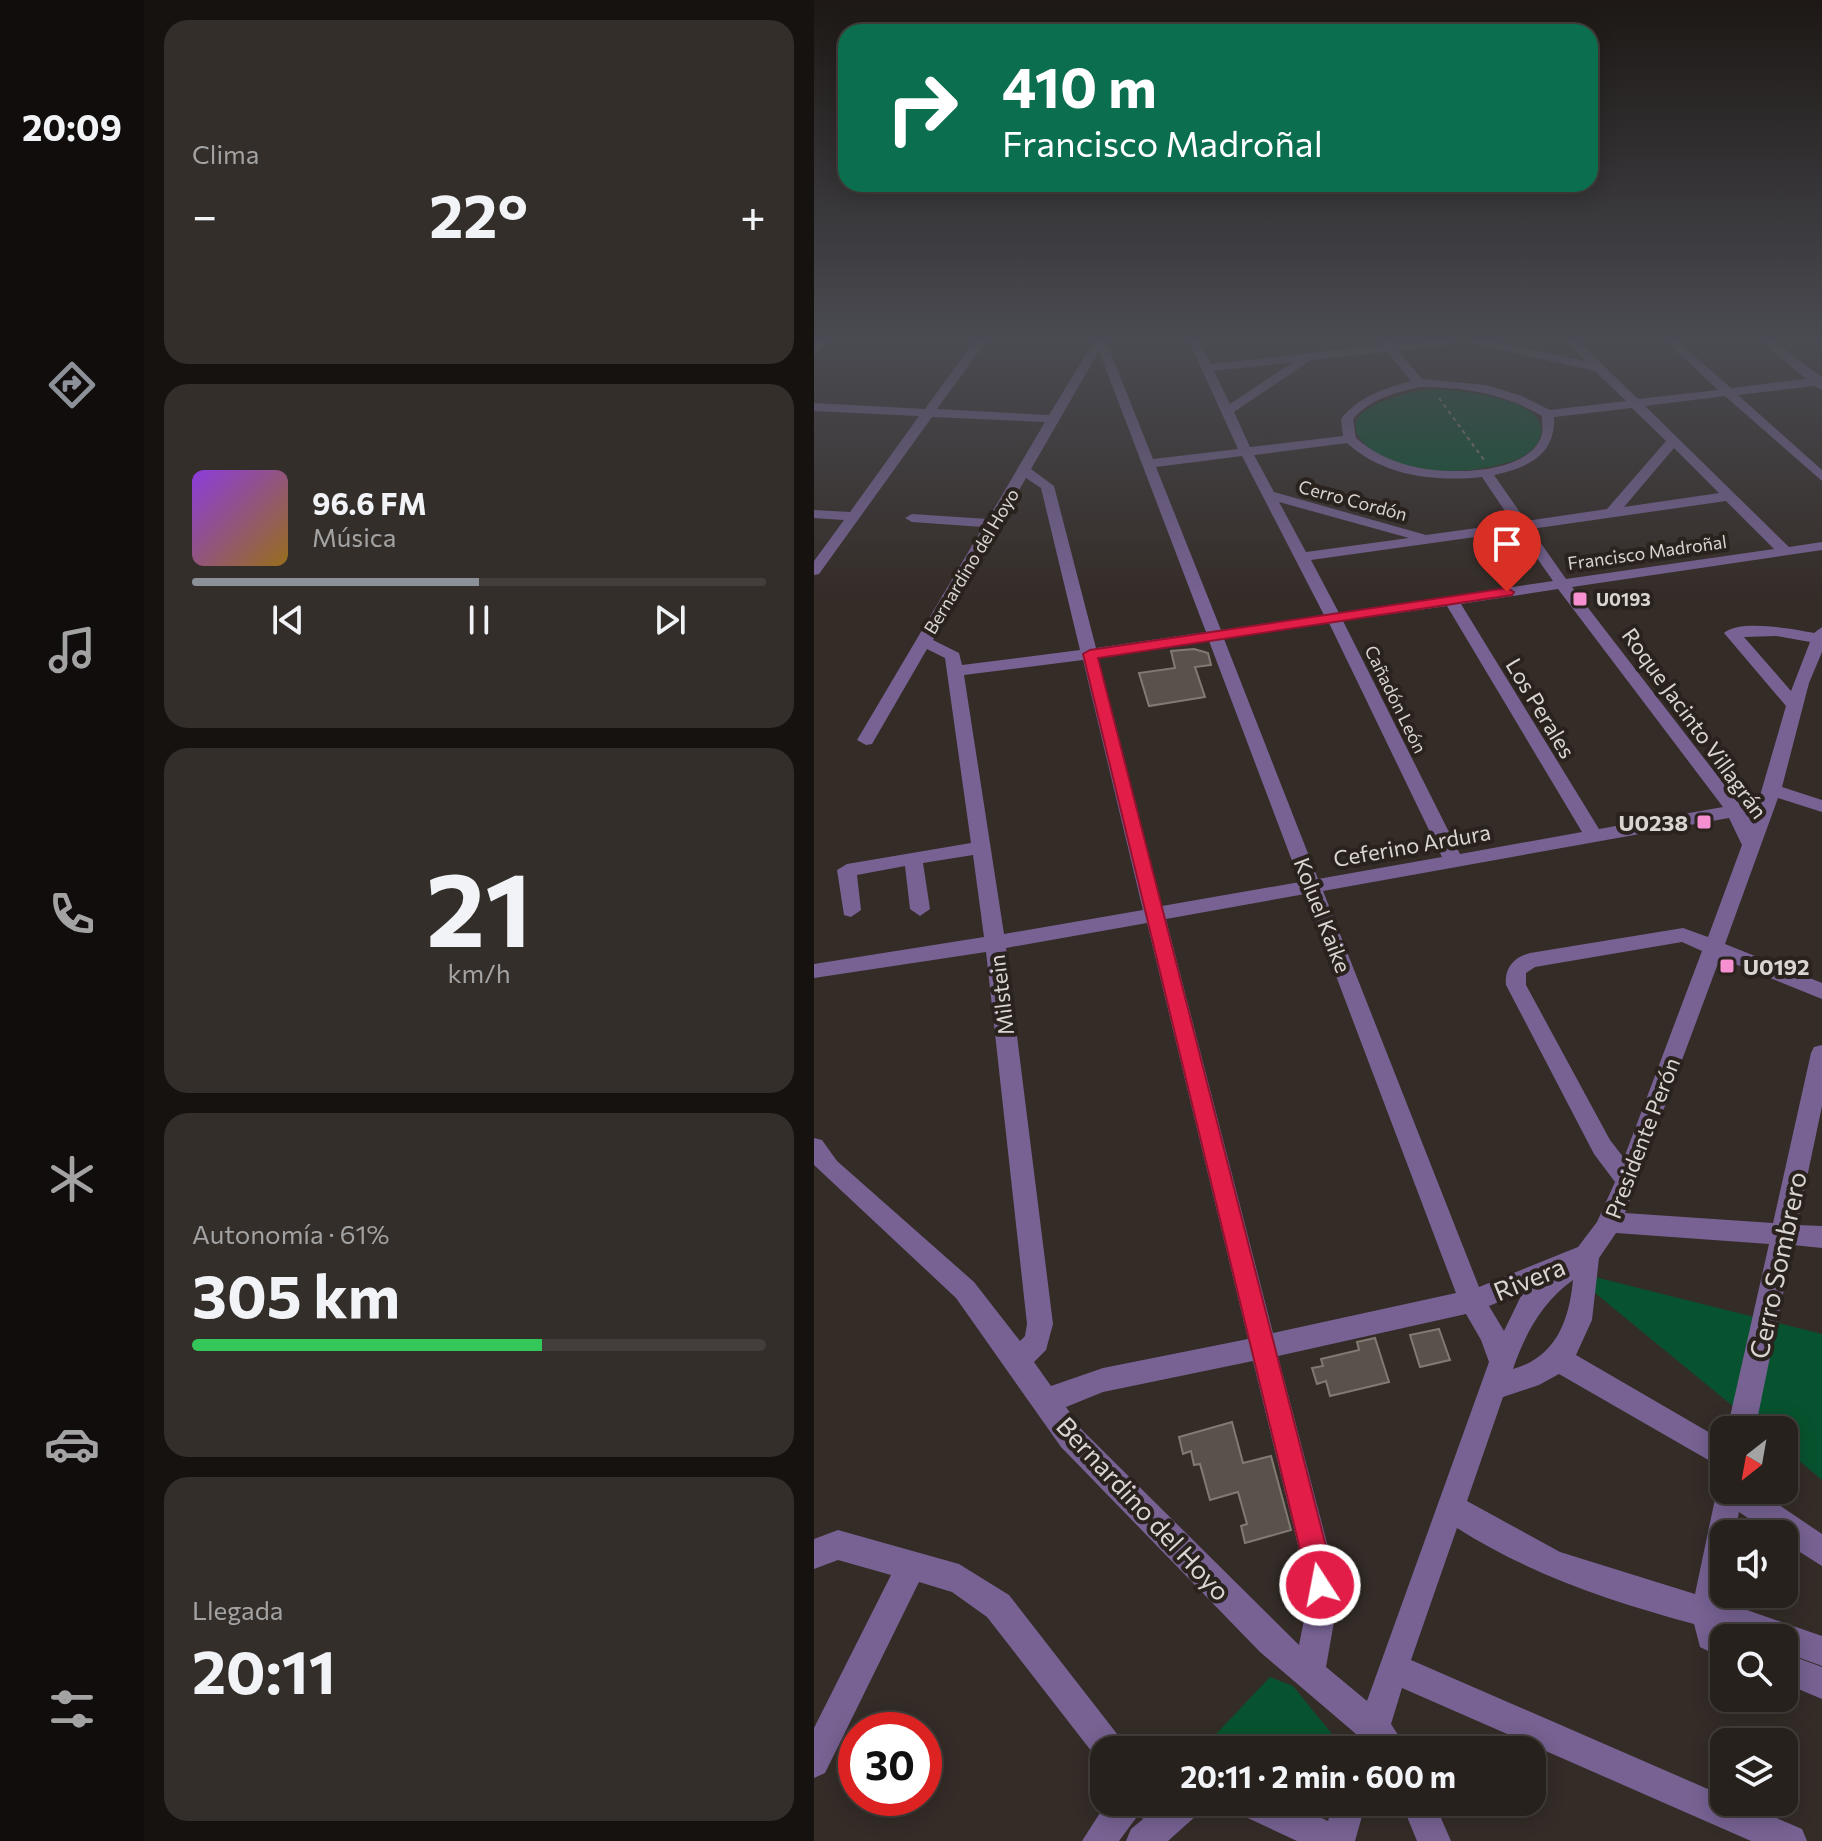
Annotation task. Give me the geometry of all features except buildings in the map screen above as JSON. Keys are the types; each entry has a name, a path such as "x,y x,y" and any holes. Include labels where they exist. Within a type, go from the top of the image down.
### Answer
{"street":[{"path":"814,571 917,427"},
{"name":"Bernardino del Hoyo","path":"866,740 1049,427"},
{"name":"Koluel Kaike","path":"1134,427 1472,1301 1493,1336 1498,1375"},
{"name":"Cañadón León","path":"1234,427 1361,670 1454,862"},
{"path":"1346,427 1350,439 1377,459 1441,475 1491,473 1528,459 1549,439 1551,427"},
{"path":"1660,427 1787,553"},
{"path":"1767,427 1822,477"},
{"path":"1148,464 1350,439"},
{"path":"1612,512 1673,441"},
{"path":"1024,471 1047,486 1318,1566 1322,1605 1309,1673"},
{"name":"Roque Jacinto Villagrán","path":"1491,473 1521,526 1735,811 1752,845"},
{"name":"Cerro Cordón","path":"1269,495 1429,539"},
{"path":"1303,557 1730,496"},
{"path":"814,514 853,516"},
{"path":"912,518 992,523"},
{"name":"Francisco Madroñal","path":"956,671 1822,546"},
{"name":"Los Perales","path":"1452,601 1594,837"},
{"path":"1794,705 1732,633 1776,631 1821,635"},
{"name":"Presidente Perón","path":"1379,1736 1393,1668 1498,1375 1530,1304 1546,1285 1587,1255 1610,1222 1716,948 1772,790 1794,705 1821,635"},
{"path":"923,641 945,649 953,656 956,671"},
{"name":"Milstein","path":"956,671 995,943 1040,1324 1037,1342 1018,1360"},
{"path":"1772,790 1822,806"},
{"name":"Ceferino Ardura","path":"814,971 1312,888 1735,811 1764,812"},
{"path":"851,910 847,870 981,847"},
{"path":"913,858 920,909"},
{"path":"1628,1180 1602,1147 1516,985 1514,975 1518,967 1530,960 1683,935 1822,991"},
{"name":"Cerro Sombrero","path":"1744,1416 1822,1053"},
{"name":"Bernardino del Hoyo","path":"814,1147 829,1168 965,1290 1071,1438 1271,1641 1309,1673 1371,1736"},
{"path":"1610,1222 1822,1237"},
{"path":"1498,1375 1542,1371 1559,1358 1586,1297 1587,1255"},
{"name":"Rivera","path":"1047,1403 1070,1390 1103,1380 1472,1301 1587,1255"},
{"path":"1559,1358 1587,1378 1710,1448"},
{"path":"1710,1630 1707,1611 1728,1504"},
{"path":"1752,1504 1822,1551"},
{"path":"1450,1507 1498,1538 1570,1571 1747,1623 1822,1651"},
{"path":"814,1554 838,1545 959,1579 998,1606 1099,1736"},
{"path":"814,1762 911,1566"},
{"path":"1393,1668 1790,1841"},
{"path":"1798,1674 1822,1683"},
{"path":"1099,1841 1117,1816"},
{"path":"1282,1816 1336,1841 1345,1816"},
{"path":"1423,1816 1434,1841"}],"path":[{"path":"1456,427 1491,473"}],"green space":[{"path":"1356,427 1541,427 1538,442 1518,459 1487,468 1453,471 1401,464 1371,449 1358,436"},
{"path":"1567,1270 1822,1334 1822,1480 1798,1460 1798,1416 1745,1416"},
{"path":"1270,1677 1293,1686 1334,1736 1214,1736"}],"place":[{"name":"U0193","path":"1580,599"},
{"name":"U0238","path":"1704,822"},
{"name":"U0192","path":"1727,966"}],"route":[{"path":"1320,1585 1318,1566 1261,1348 1090,654 1507,592"}]}
